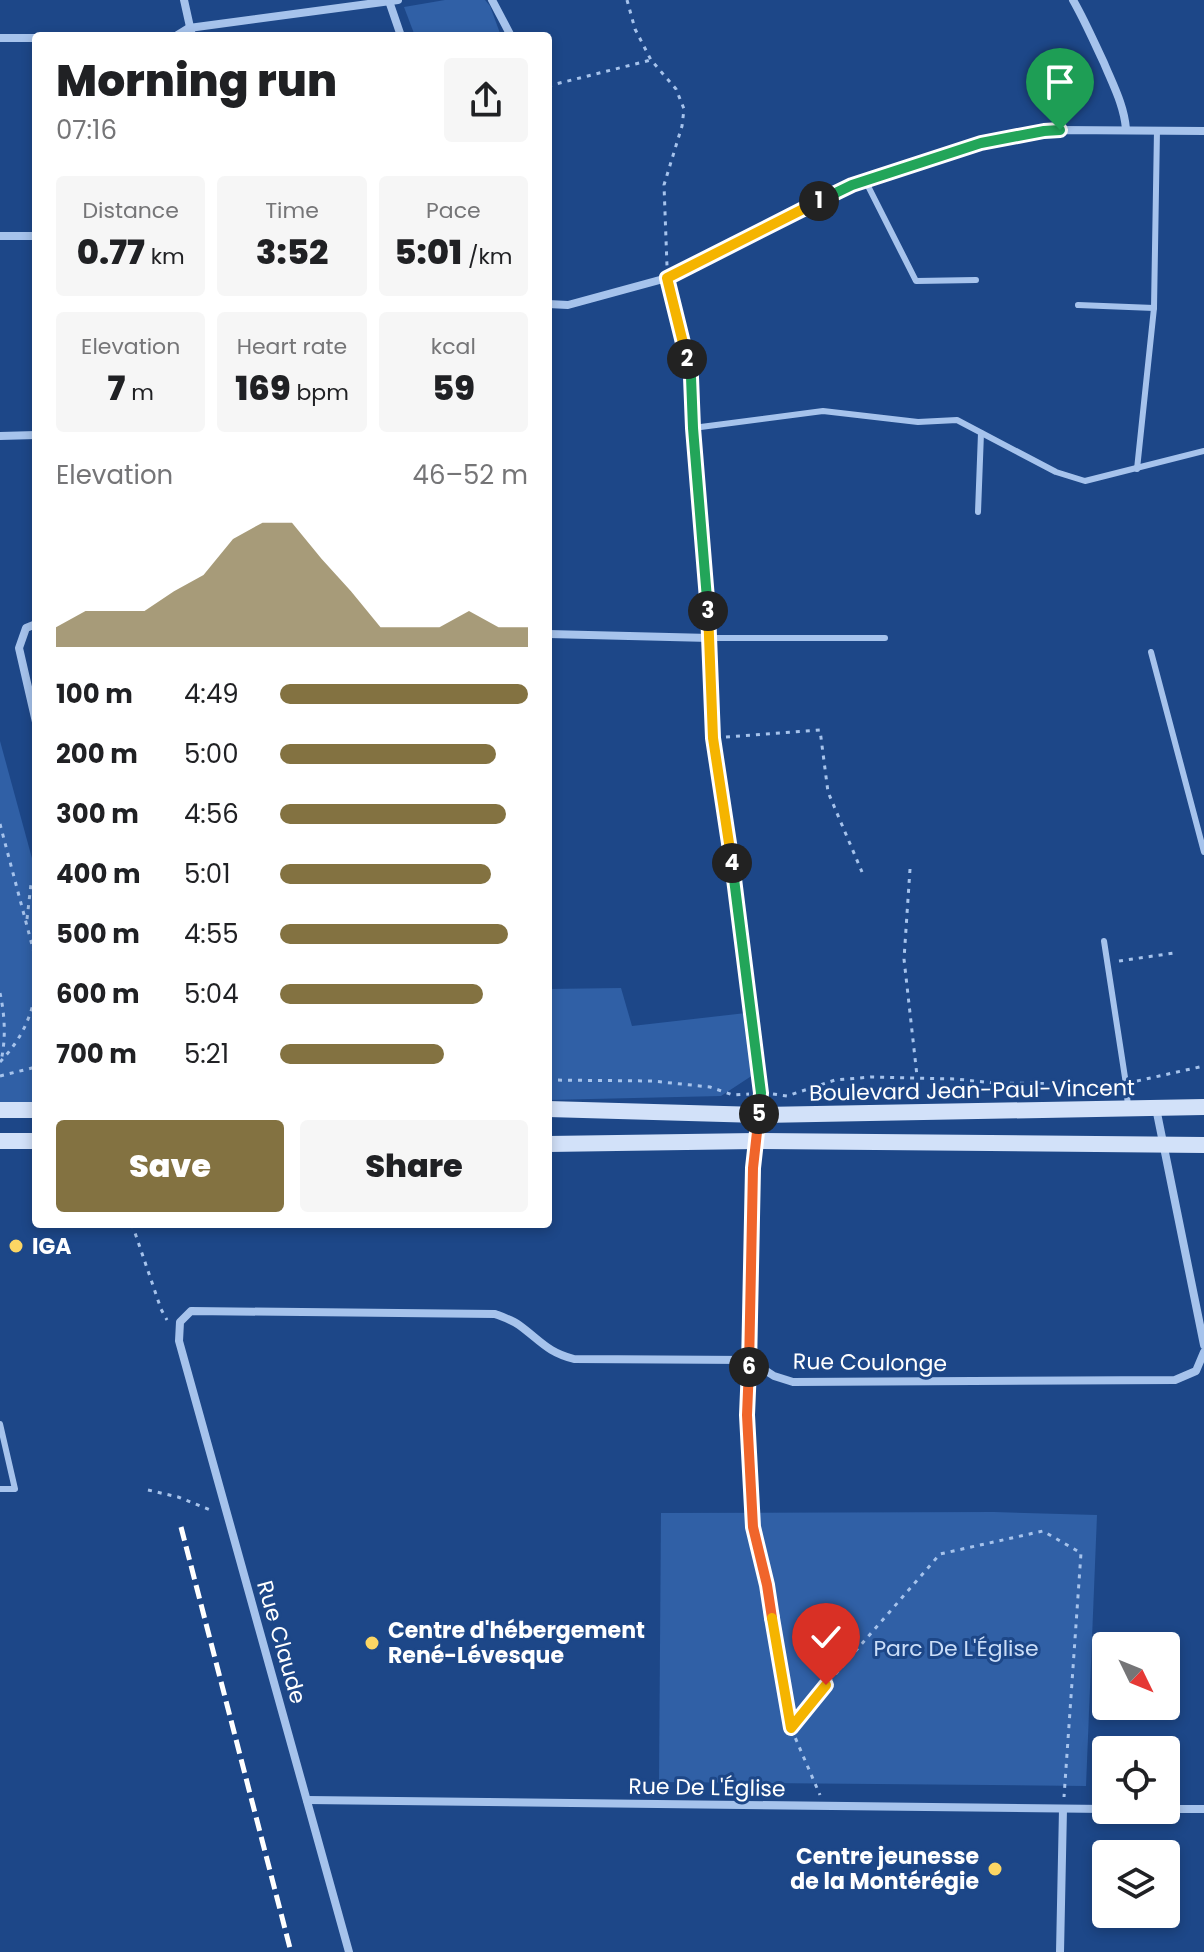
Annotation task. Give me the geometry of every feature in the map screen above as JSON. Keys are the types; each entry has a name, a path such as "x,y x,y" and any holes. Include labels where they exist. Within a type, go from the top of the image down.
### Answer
{"street":[{"path":"184,0 191,32 394,1 400,32"},
{"path":"492,0 509,32"},
{"path":"1073,0 1119,96 1126,129"},
{"path":"0,38 32,38"},
{"path":"552,304 568,305 667,278 852,185 981,143 1044,131 1204,131"},
{"path":"0,236 32,236"},
{"path":"667,278 691,377 710,638 713,738 761,1093 755,1141 749,1360"},
{"path":"0,436 32,435"},
{"path":"32,626 26,628 19,648 32,705"},
{"path":"552,634 710,638"},
{"name":"Boulevard Jean-Paul-Vincent","path":"552,1109 759,1115 1204,1107"},
{"path":"1156,1108 1204,1345"},
{"path":"0,1110 32,1110"},
{"path":"0,1141 32,1141"},
{"path":"552,1144 755,1141 1204,1145"},
{"name":"Rue Coulonge","path":"179,1341 180,1322 191,1311 495,1314 516,1322 558,1354 574,1359 749,1360 774,1376 793,1382 1175,1380 1196,1371 1204,1352"},
{"name":"Rue Claude","path":"179,1341 349,1952"},
{"name":"Rue De L'Église","path":"307,1800 1092,1809"},
{"path":"1060,1952 1063,1809"},
{"path":"1180,1809 1204,1809"}],"lane":[{"path":"1137,469 1154,308 1157,130"},
{"path":"865,180 916,281 976,280"},
{"path":"1078,305 1154,308"},
{"path":"693,428 823,411 918,422 957,420 1056,472 1085,481 1204,451"},
{"path":"978,512 981,433"},
{"path":"710,638 885,638"},
{"path":"1151,652 1204,852"},
{"path":"1104,941 1128,1110"},
{"path":"0,1424 15,1489 0,1489"}],"path":[{"path":"627,0 635,29 651,60 676,89 684,109 664,185 667,278"},
{"path":"552,85 651,60"},
{"path":"713,738 820,730 828,792 862,872"},
{"path":"0,824 32,945"},
{"path":"910,869 904,959 917,1078"},
{"path":"26,923 32,882"},
{"path":"1108,963 1174,953"},
{"path":"0,993 4,1011 4,1039 0,1061"},
{"path":"0,1061 12,1050 26,1027 32,1007"},
{"name":"Boulevard Jean-Paul-Vincent","path":"552,1080 652,1081 710,1087 733,1095 761,1093 787,1096 835,1080 871,1077 994,1083 1126,1084 1204,1066"},
{"path":"0,1076 32,1068"},
{"path":"133,1228 161,1309 179,1341"},
{"path":"749,1360 747,1415 753,1527 767,1585 791,1728 825,1806"},
{"path":"148,1490 227,1515"},
{"path":"791,1728 940,1554 1043,1531 1081,1553 1063,1809"}],"green space":[{"path":"445,0 485,0 500,32 413,32 404,7"},
{"path":"0,741 32,858 32,1110 0,1110"},
{"path":"621,988 632,1026 746,1013 753,1075 721,1096 552,1100 552,989"},
{"name":"Parc De L'Église","path":"994,1512 1097,1515 1086,1786 659,1782 661,1513"}],"railway":[{"path":"181,1527 291,1952"}],"place":[{"name":"IGA","path":"16,1246"},
{"name":"Centre d'hébergement René-Lévesque","path":"372,1643"},
{"name":"Centre jeunesse de la Montérégie","path":"995,1869"}],"route":[{"path":"826,1685 791,1728 767,1585 753,1527 747,1415 753,1168 761,1093 713,738 710,638 691,377 667,278 852,185 981,143 1060,130"}]}
